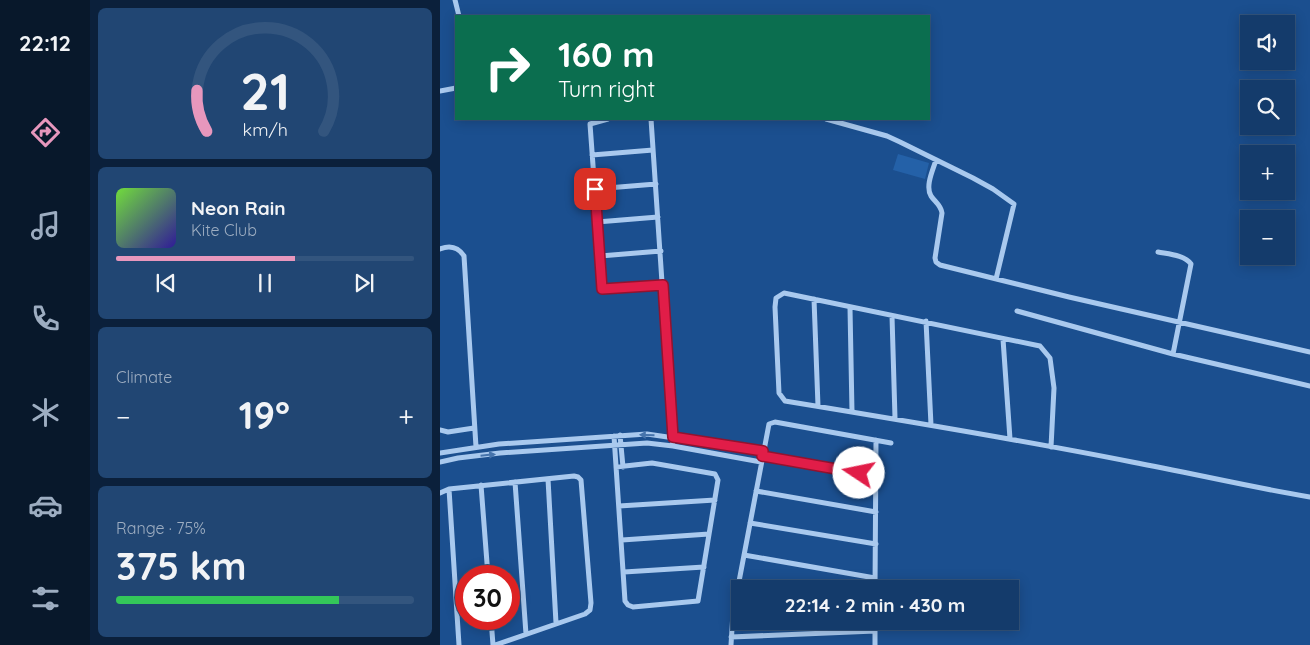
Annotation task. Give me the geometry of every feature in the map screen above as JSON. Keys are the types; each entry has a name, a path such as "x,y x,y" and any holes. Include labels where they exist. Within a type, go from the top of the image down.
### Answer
{"street":[{"path":"455,0 459,15"},
{"path":"440,91 455,88"},
{"path":"604,120 590,124 602,289 663,285"},
{"path":"651,120 673,446"},
{"path":"830,120 886,136 987,185 1014,204 996,279"},
{"path":"592,155 654,150"},
{"path":"936,160 928,190 941,208 936,262 945,267 1310,352"},
{"path":"595,189 656,184"},
{"path":"597,222 658,216"},
{"path":"440,249 447,246 460,249 464,256 474,428 472,456"},
{"path":"600,256 661,251"},
{"path":"1158,252 1183,258 1190,261 1191,264 1173,354"},
{"path":"1051,447 1054,388 1050,358 1040,346 784,293 776,298 775,326 779,393 785,401 931,424 1310,497"},
{"path":"814,299 818,406"},
{"path":"850,308 852,412"},
{"path":"1017,311 1173,354 1310,386"},
{"path":"892,316 894,418"},
{"path":"926,322 931,424"},
{"path":"1003,339 1010,439"},
{"path":"739,580 767,427 772,422 891,443"},
{"path":"440,430 448,432 474,428"},
{"path":"440,453 473,447 647,434 747,449 876,476"},
{"path":"620,435 623,467"},
{"path":"614,436 616,468 620,506 625,601 633,607 698,601 718,480 715,474 652,463 616,468"},
{"path":"744,555 876,578 876,440"},
{"path":"440,462 472,456 647,443 761,462"},
{"path":"745,459 747,449"},
{"path":"440,493 450,489 576,476 581,480 590,610 585,614 494,645 493,630"},
{"path":"548,479 556,623"},
{"path":"515,482 526,634"},
{"path":"482,485 487,565"},
{"path":"450,489 458,645"},
{"path":"756,491 876,512"},
{"path":"620,506 715,500"},
{"path":"750,523 876,544"},
{"path":"622,540 709,534"},
{"path":"624,572 704,567"},
{"path":"731,630 731,645"},
{"path":"731,637 875,631 875,645"}],"shaded area":[{"path":"898,154 929,163 925,179 893,170"}],"route":[{"path":"595,189 602,289 663,285 673,437 763,451 762,456 859,473"}]}
